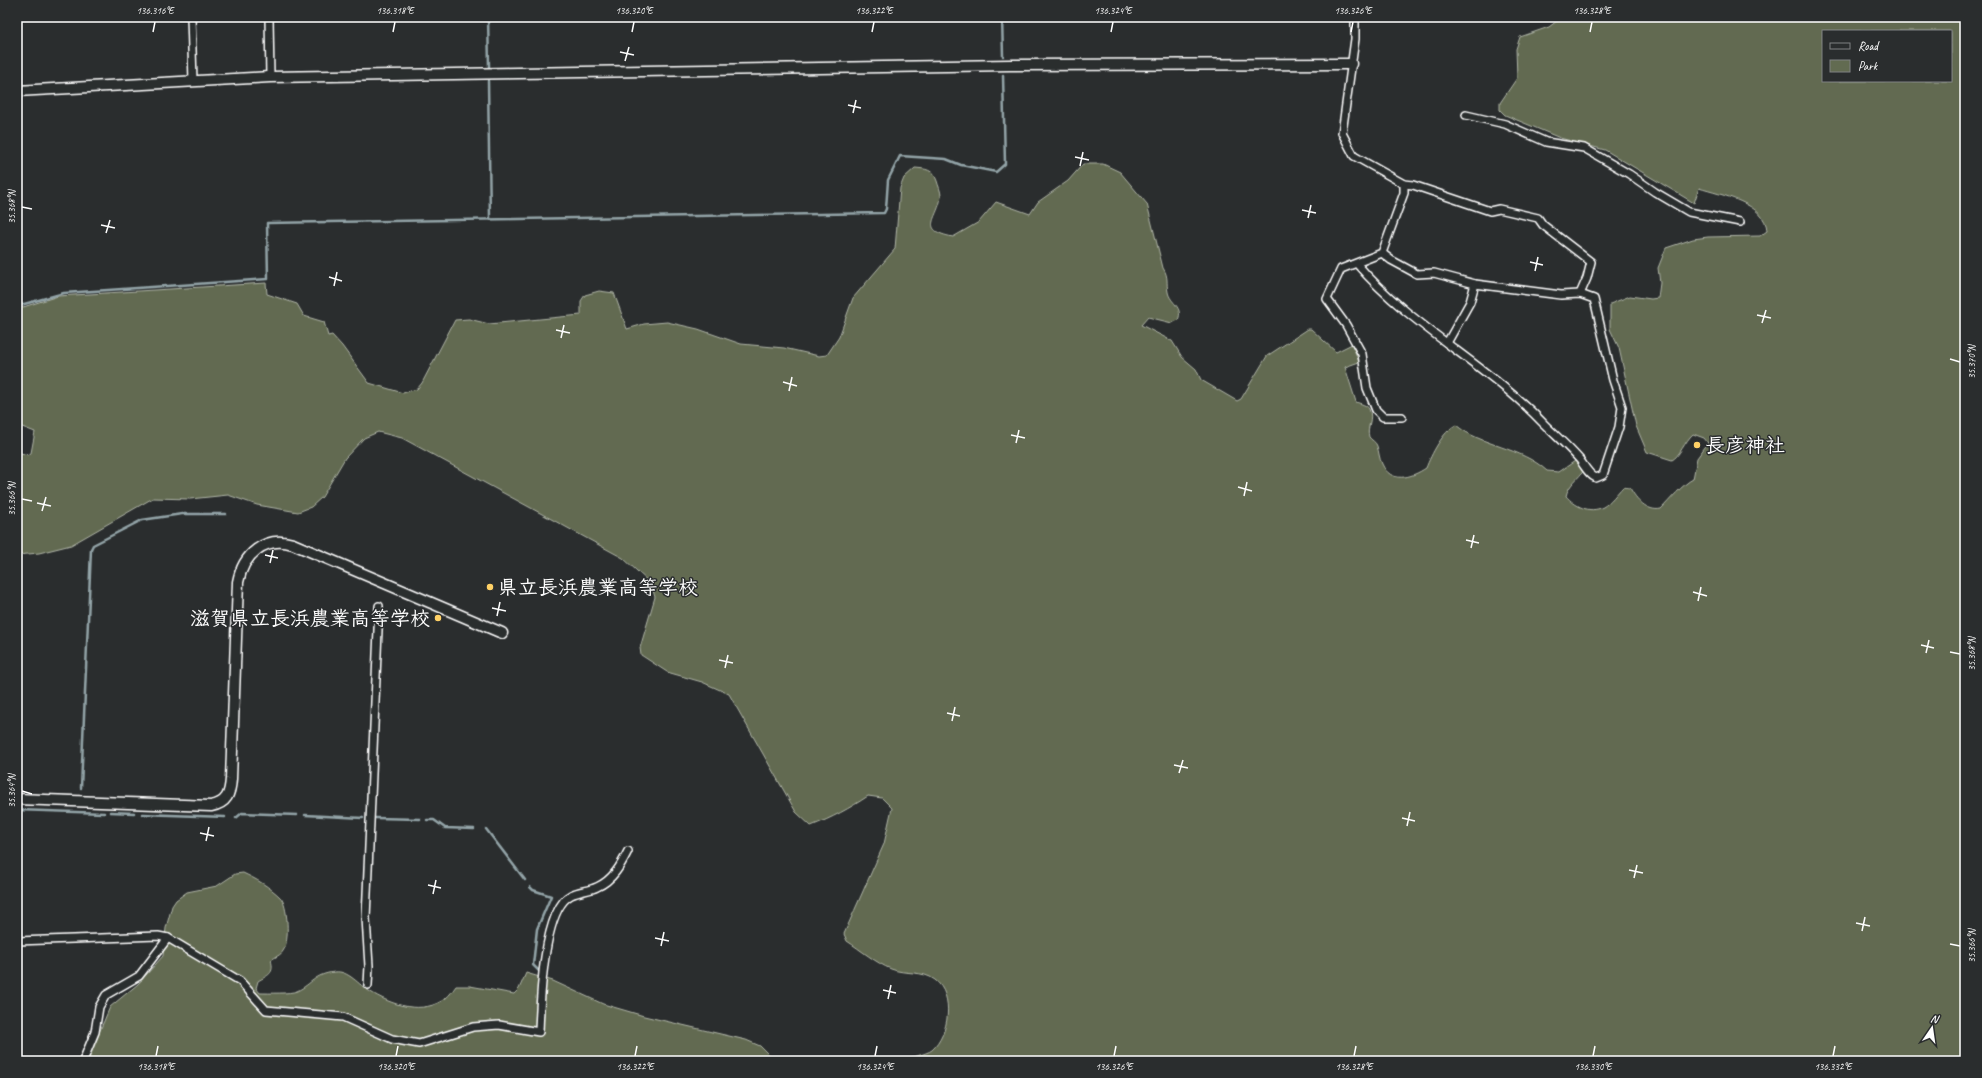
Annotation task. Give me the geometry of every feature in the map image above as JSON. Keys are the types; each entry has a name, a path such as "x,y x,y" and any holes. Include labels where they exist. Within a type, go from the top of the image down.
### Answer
{"street":[{"path":"191,17 193,81"},
{"path":"268,17 270,77"},
{"path":"1356,17 1355,39 1342,133 1354,156 1404,184 1413,185 1490,211 1499,209 1538,218 1543,225 1591,262 1587,278 1580,294"},
{"path":"17,91 270,77 970,66 1351,64"},
{"path":"1466,115 1505,124 1546,142 1584,148 1629,174 1655,192 1689,212 1740,222"},
{"path":"1402,416 1383,417 1376,410 1367,388 1362,354 1346,325 1327,299 1341,269 1382,253 1404,193 1404,184"},
{"path":"1357,264 1369,278 1406,312 1524,402 1580,460 1592,476 1596,478 1603,475 1619,427 1622,407 1613,380 1594,299 1580,294 1554,294 1475,284 1434,273 1417,274 1391,260 1382,253"},
{"path":"1447,343 1470,302 1475,284"},
{"path":"17,799 211,806 219,805 225,801 229,796 231,779 238,582 241,568 249,555 267,544 280,542 293,544 502,633"},
{"path":"368,985 366,910 379,606"},
{"path":"17,941 158,936 168,938 240,981 266,1010 343,1016 392,1039 419,1044 473,1027 499,1025 540,1032 542,982 549,932 560,906 570,895 598,887 618,870 628,851"},
{"path":"83,1061 95,1032 99,1007 106,995 139,976 168,938"}],"green space":[{"path":"1562,17 1965,17 1965,1061 900,1061 930,1051 938,1043 946,1025 947,1005 945,995 935,980 925,975 897,971 885,966 847,941 844,934 884,844 892,808 882,798 868,796 826,820 811,826 796,812 729,694 702,682 667,672 641,655 640,648 655,597 651,584 623,558 402,438 378,432 364,438 345,458 322,497 311,507 298,512 257,505 228,495 190,499 153,498 71,545 39,553 17,555 17,452 28,455 31,453 35,432 17,425 17,309 58,296 266,283 267,294 297,304 304,316 324,322 328,336 332,335 342,346 369,383 403,393 417,389 422,383 455,320 469,319 489,324 581,315 581,301 585,295 599,291 614,293 627,329 644,324 667,322 698,329 741,344 784,348 819,356 827,355 839,337 853,298 895,249 900,188 904,178 915,168 929,170 935,177 941,196 933,222 933,227 936,231 942,234 953,237 979,222 996,202 1030,214 1038,202 1068,181 1083,164 1103,164 1120,172 1147,204 1163,268 1167,277 1169,296 1178,308 1179,312 1178,320 1172,323 1148,317 1141,325 1172,341 1182,357 1196,369 1201,380 1237,401 1241,399 1267,356 1308,329 1311,329 1336,352 1352,344 1359,362 1345,367 1356,402 1369,409 1371,416 1368,430 1369,437 1375,442 1380,460 1386,470 1396,477 1408,476 1420,472 1426,468 1434,450 1442,438 1451,428 1456,425 1477,438 1513,451 1537,463 1547,471 1559,472 1575,461 1585,469 1571,485 1566,496 1578,506 1593,510 1603,507 1623,487 1630,488 1642,504 1647,507 1651,509 1661,509 1681,488 1693,479 1697,458 1708,443 1704,438 1693,434 1677,456 1672,460 1647,452 1636,426 1619,348 1610,329 1610,304 1630,296 1651,299 1658,298 1660,283 1658,268 1666,248 1693,239 1708,237 1760,236 1767,231 1765,221 1759,213 1741,202 1730,197 1699,188 1694,203 1605,150 1560,138 1505,115 1500,110 1500,103 1517,78 1516,49 1520,37 1549,27"},
{"path":"243,873 272,890 280,897 285,907 287,940 281,954 271,960 272,968 270,974 258,981 256,988 260,993 294,992 322,975 340,972 349,976 369,991 387,1001 417,1007 437,1003 447,997 456,986 470,986 514,994 519,989 526,973 553,981 603,1004 644,1016 746,1040 760,1046 775,1061 87,1061 110,1007 138,984 163,956 166,928 172,906 176,900 187,892 217,886 235,874"}],"waterway":[{"path":"488,17 489,67"},
{"path":"1002,17 1003,56"},
{"path":"17,306 64,293 268,279 267,223 884,213 886,209 888,180 900,156 946,159 961,165 996,172 1005,164 1003,75"},
{"path":"488,81 490,219"},
{"path":"81,788 91,549 93,545 142,520 182,514 226,514"},
{"path":"17,810 104,813"},
{"path":"110,812 134,813"},
{"path":"236,818 242,813 297,815"},
{"path":"142,814 225,817"},
{"path":"305,815 363,818"},
{"path":"375,818 420,819"},
{"path":"427,820 434,820 445,828 474,829"},
{"path":"486,829 525,880"},
{"path":"530,887 533,890 551,896 537,929 533,965 540,972"}],"place":[{"name":"長彦神社","path":"1697,445"},
{"name":"県立長浜農業高等学校","path":"490,587"},
{"name":"滋賀県立長浜農業高等学校","path":"438,618"}]}
